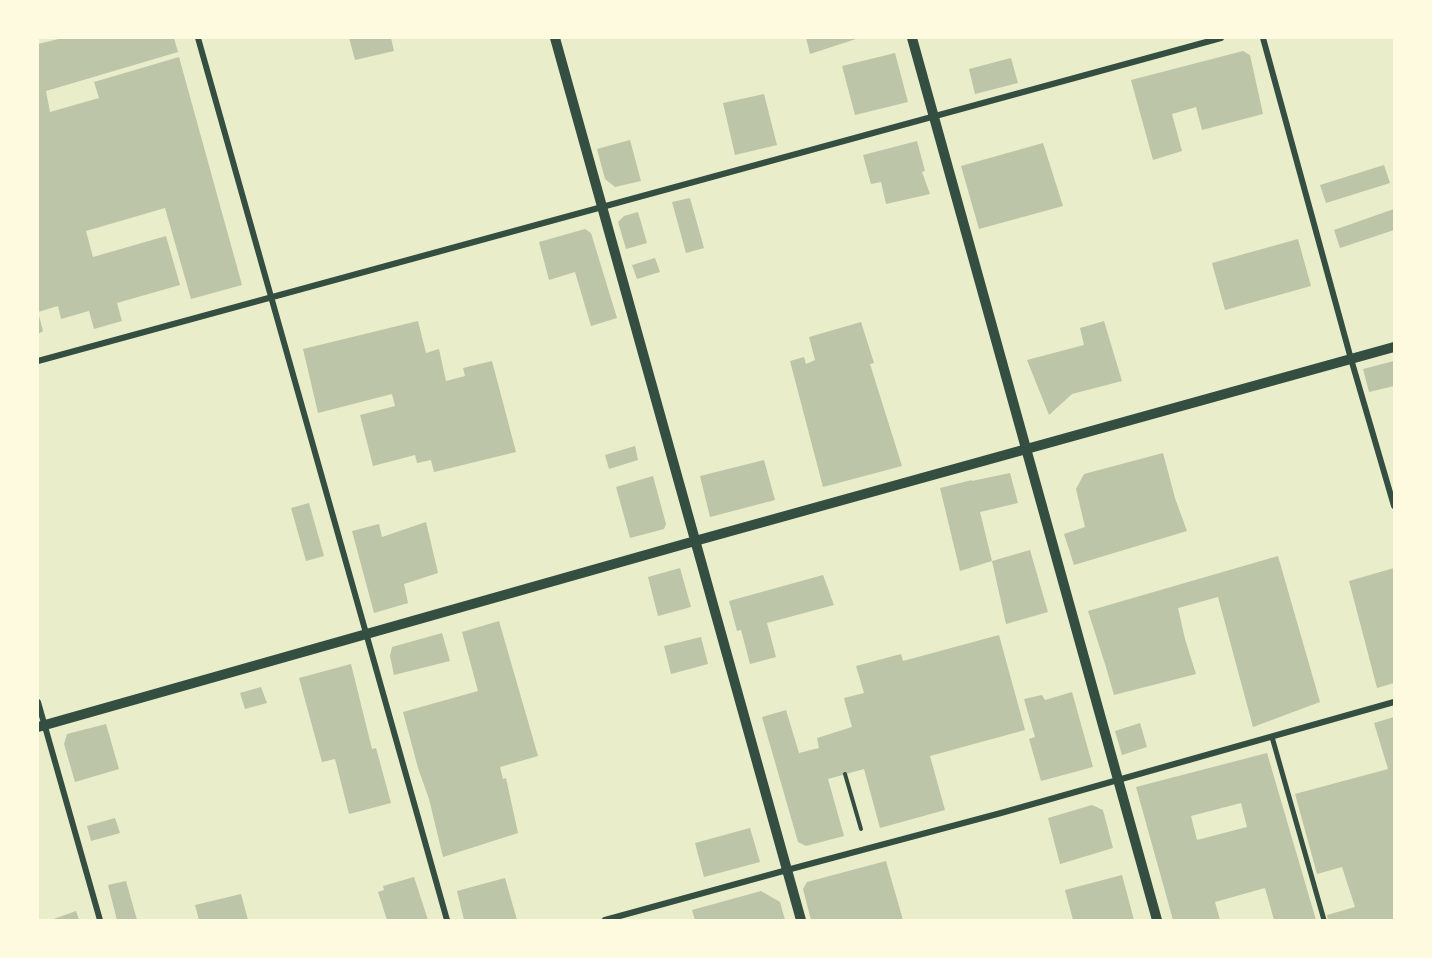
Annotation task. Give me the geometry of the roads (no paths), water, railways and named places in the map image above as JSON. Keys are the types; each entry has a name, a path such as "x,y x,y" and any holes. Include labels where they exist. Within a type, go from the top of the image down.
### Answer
{"street":[{"path":"198,38 447,921"},
{"path":"555,38 801,921"},
{"path":"912,38 1156,921"},
{"path":"38,361 1221,38"},
{"path":"1263,38 1351,359 1395,506"},
{"path":"41,726 695,541 1395,347"},
{"path":"38,702 41,726 100,921"},
{"path":"605,921 1395,702"},
{"path":"1272,737 1323,921"}]}
